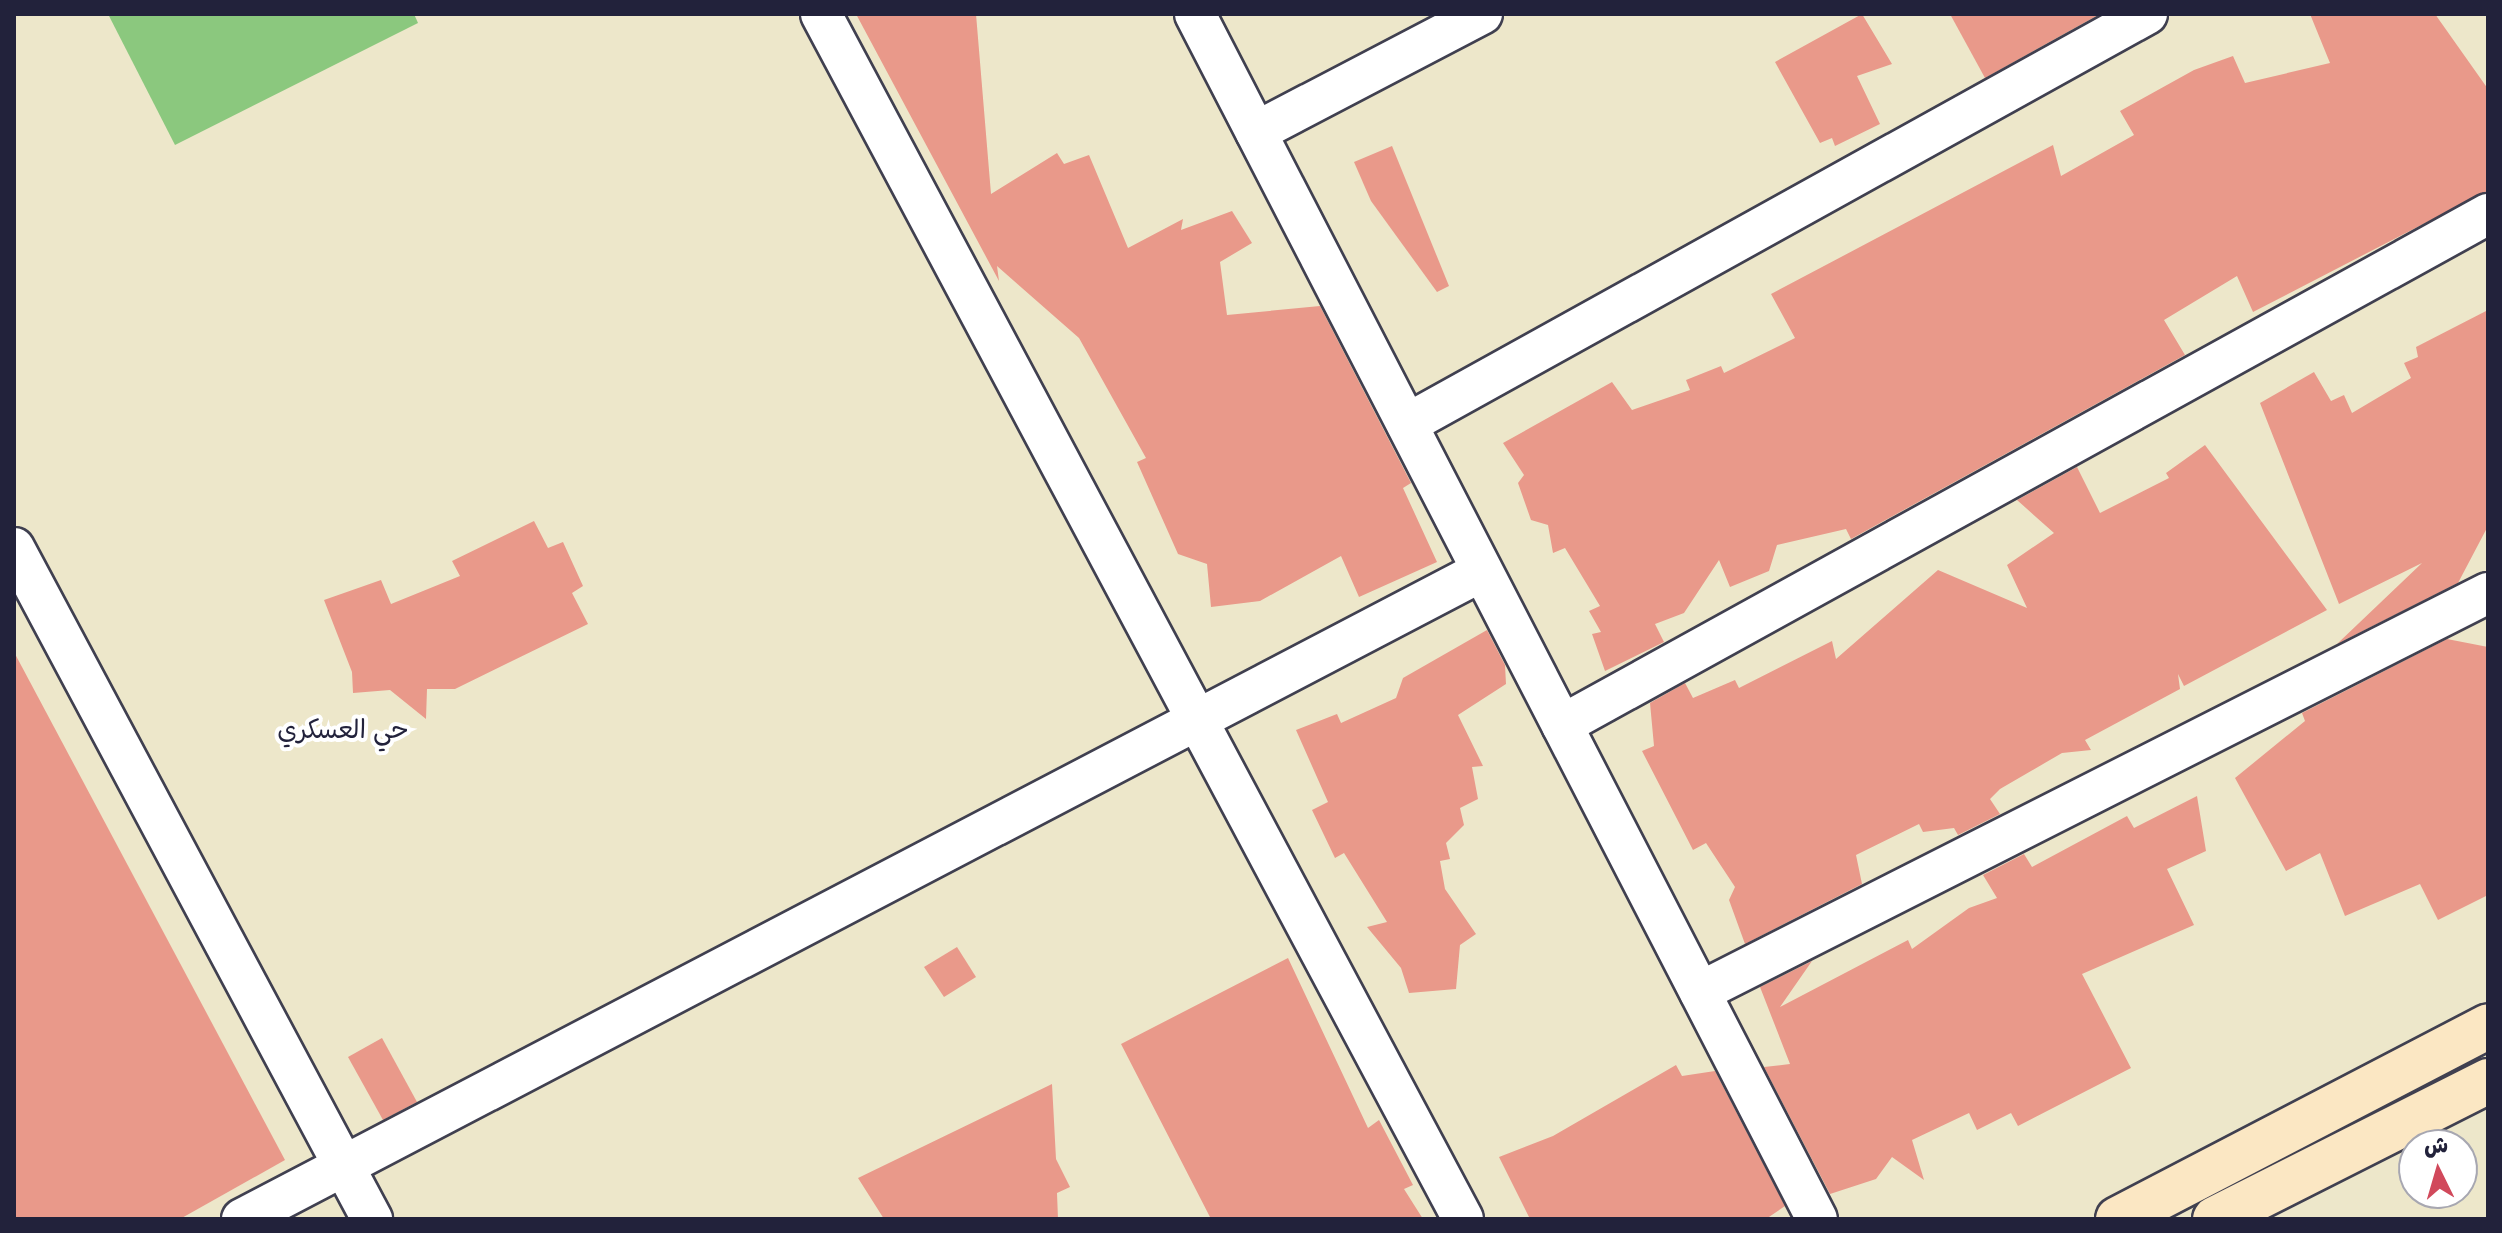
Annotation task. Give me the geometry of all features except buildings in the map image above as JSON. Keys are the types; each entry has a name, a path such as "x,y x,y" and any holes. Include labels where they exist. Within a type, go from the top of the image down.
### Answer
{"street":[{"path":"821,14 1463,1219"},
{"path":"1195,14 1817,1219"},
{"path":"1256,132 1482,14"},
{"path":"1407,424 2147,14"},
{"path":"1562,725 2488,214"},
{"path":"14,548 372,1219"},
{"path":"242,1219 1482,571"},
{"path":"1700,992 2488,593"},
{"path":"2149,1213 2271,1140 2488,1026"},
{"path":"2215,1219 2488,1081"},
{"path":"2271,1140 2261,1161 2273,1181 2284,1183"}],"green space":[{"path":"108,14 414,14 418,23 175,145"}],"district":[{"name":"حي العسكري","path":"343,732"}]}
